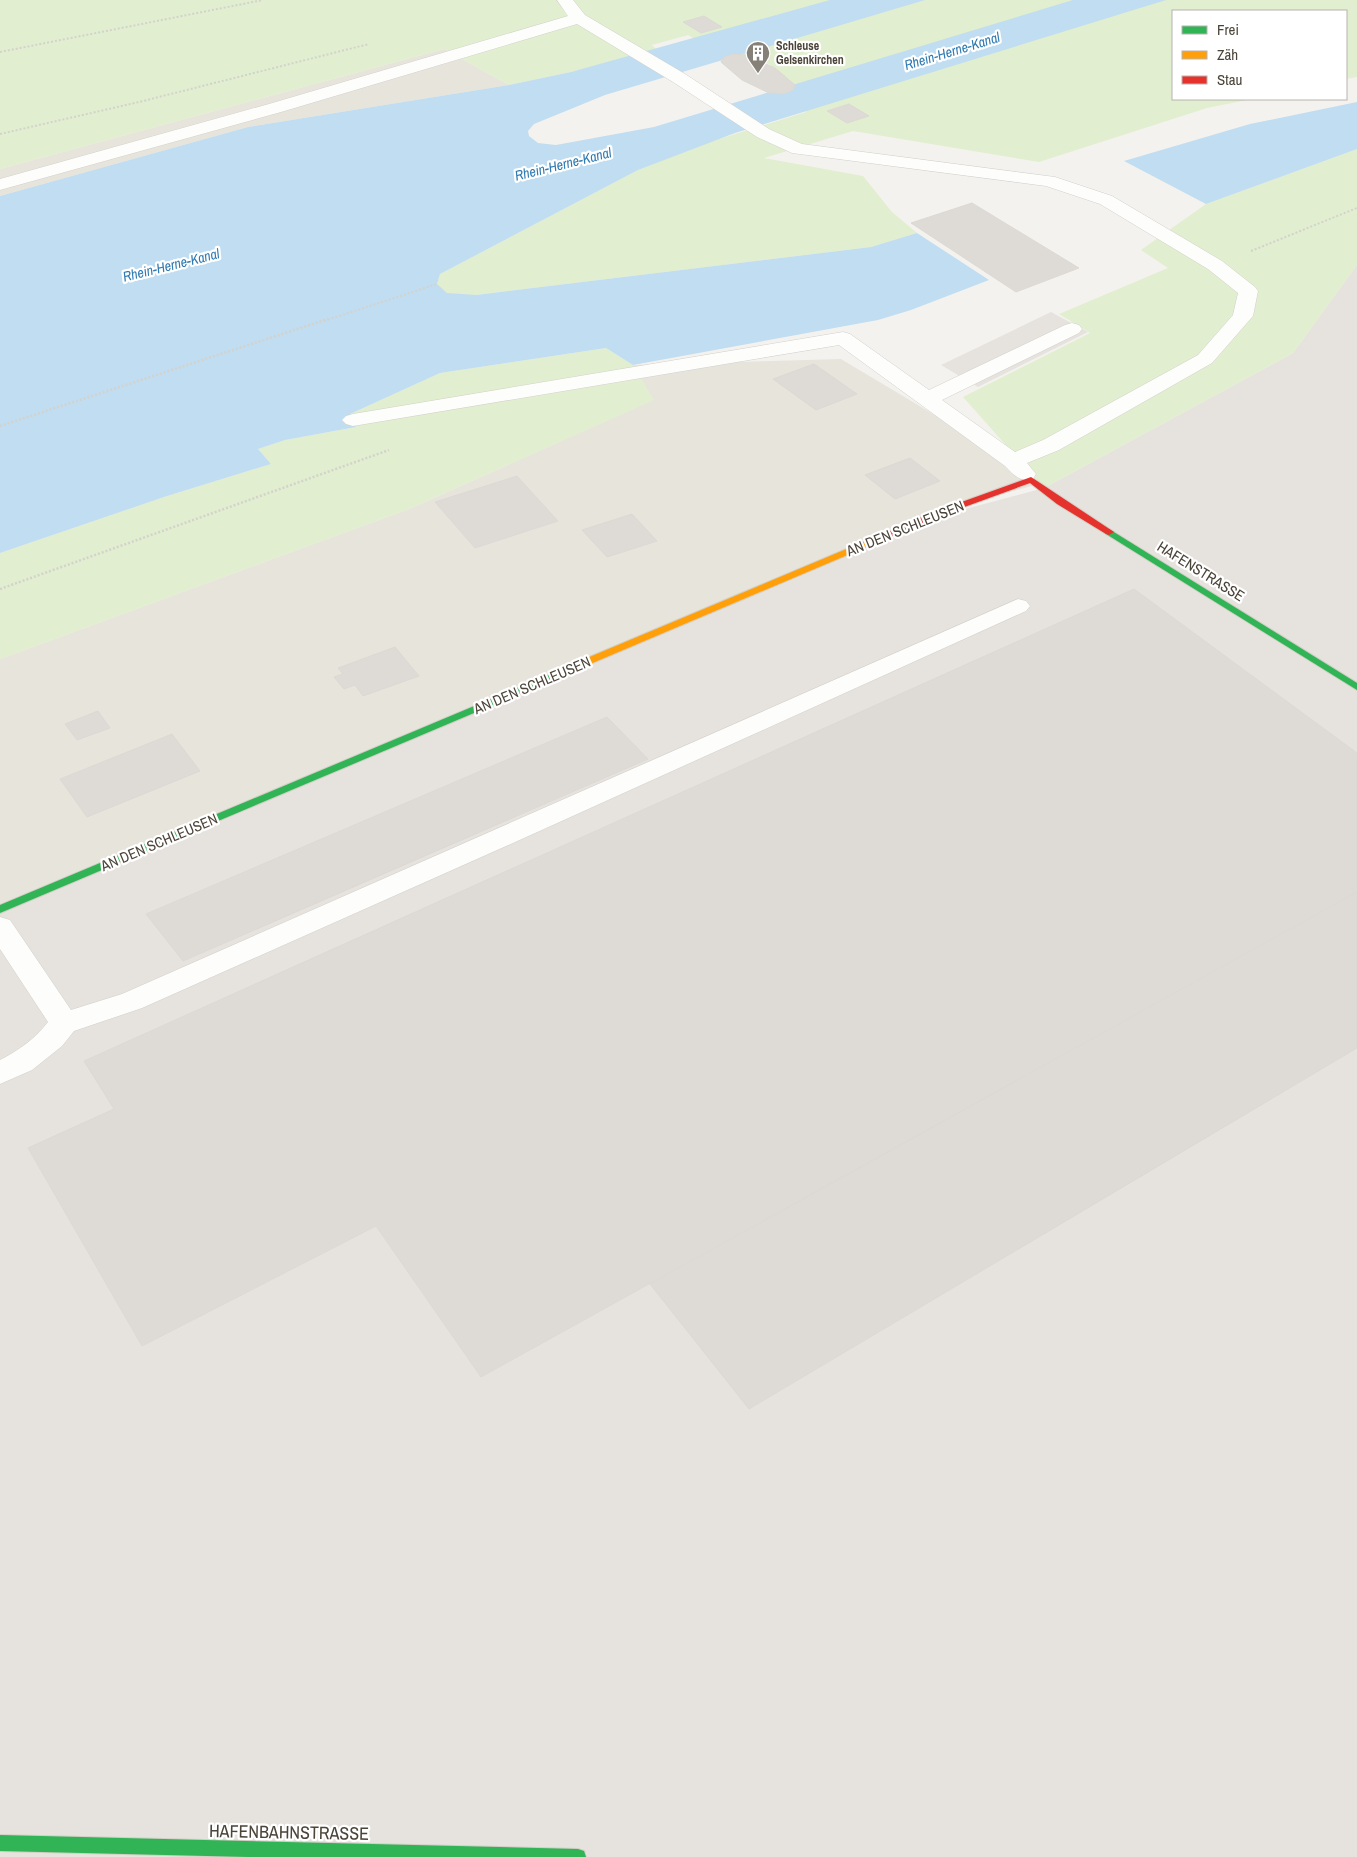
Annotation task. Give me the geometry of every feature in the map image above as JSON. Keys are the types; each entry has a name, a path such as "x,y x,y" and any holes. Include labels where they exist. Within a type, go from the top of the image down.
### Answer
{"street":[{"name":"HAFENSTRASSE","path":"1031,480 1060,502 1357,687"},
{"name":"AN DEN SCHLEUSEN","path":"0,909 934,515 1031,480"},
{"name":"HAFENBAHNSTRASSE","path":"0,1842 578,1857"}],"lane":[{"path":"565,0 569,8 580,18 679,78 763,133 798,149 1049,181 1106,200 1215,265 1248,291 1243,316 1204,359 1051,445 1013,461"},
{"path":"0,185 274,108 580,18"},
{"path":"926,399 1072,329"},
{"path":"353,420 843,338 1013,461 1031,480"},
{"path":"0,1073 22,1062 52,1038 64,1023 132,1001 504,837 1018,606"},
{"path":"0,927 64,1023"}],"path":[{"path":"0,52 263,0"},
{"path":"0,134 78,118 227,78 369,44"},
{"path":"1215,265 1357,208"},
{"path":"0,426 437,284"},
{"path":"0,589 391,449"}],"shaded area":[{"path":"444,49 509,85 248,127 0,196 0,169"},
{"path":"1357,265 1357,1857 0,1857 0,910 935,517 1044,488 1293,353"},
{"path":"1051,312 1088,332 978,387 941,365"},
{"path":"841,359 948,423 1032,486 984,499 0,908 0,659 409,509 653,400 633,365"}],"green space":[{"path":"0,0 1357,0 1357,77 1347,79 1347,10 1172,10 1172,100 1247,100 1207,108 1039,162 853,131 764,158 863,176 892,212 917,233 871,247 466,296 449,294 439,288 437,284 440,274 638,170 700,145 806,112 776,70 765,62 752,57 737,55 724,57 688,35 652,45 657,50 571,72 509,85 444,49 0,169"},
{"path":"1357,149 1357,265 1293,353 1044,488 963,397 1090,333 1059,314 1168,268 1141,250 1206,204"},
{"path":"606,348 633,365 654,400 409,509 0,659 0,553 167,496 271,464 258,449 285,440 356,427 350,414 440,373"}],"water":[{"name":"Rhein-Herne-Kanal","path":"830,0 925,0 605,95 534,124 528,131 529,136 538,143 556,145 654,127 1073,0 1166,0 735,133 638,170 440,274 437,284 447,293 476,295 871,247 917,233 989,280 911,310 878,320 633,365 606,348 440,373 350,414 356,427 285,440 258,449 271,464 167,496 0,553 0,196 248,127 509,85 571,72"},
{"path":"1357,102 1357,149 1206,204 1124,161 1250,124"}],"building":[{"path":"704,16 722,27 701,33 683,22"},
{"name":"Schleuse Gelsenkirchen","path":"733,54 746,55 775,68 795,85 793,90 783,94 769,93 742,80 721,62 724,57"},
{"path":"849,104 869,116 847,123 827,111"},
{"path":"972,203 1079,268 1016,292 911,223"},
{"path":"814,364 857,394 816,410 773,379"},
{"path":"910,458 940,481 895,499 865,475"},
{"path":"517,476 558,521 475,548 435,502"},
{"path":"632,514 657,541 607,557 582,530"},
{"path":"1134,589 1357,753 1357,892 481,1377 376,1226 142,1346 28,1148 114,1109 84,1061"},
{"path":"395,647 419,676 363,696 355,685 344,689 334,677 343,674 338,668"},
{"path":"98,711 110,728 77,740 65,724"},
{"path":"607,717 648,759 183,961 146,914"},
{"path":"172,734 200,771 87,817 60,779"},
{"path":"1357,892 1357,1048 749,1409 650,1284"}],"traffic: fast":[{"path":"1109,532 1357,687"},
{"path":"0,909 572,668"},
{"path":"0,1843 578,1857"}],"traffic: slow":[{"path":"572,668 875,540"}],"traffic: jam":[{"path":"875,540 934,515 1031,480 1060,502 1109,532"}],"place":[{"name":"Schleuse Gelsenkirchen","path":"758,74"}]}
